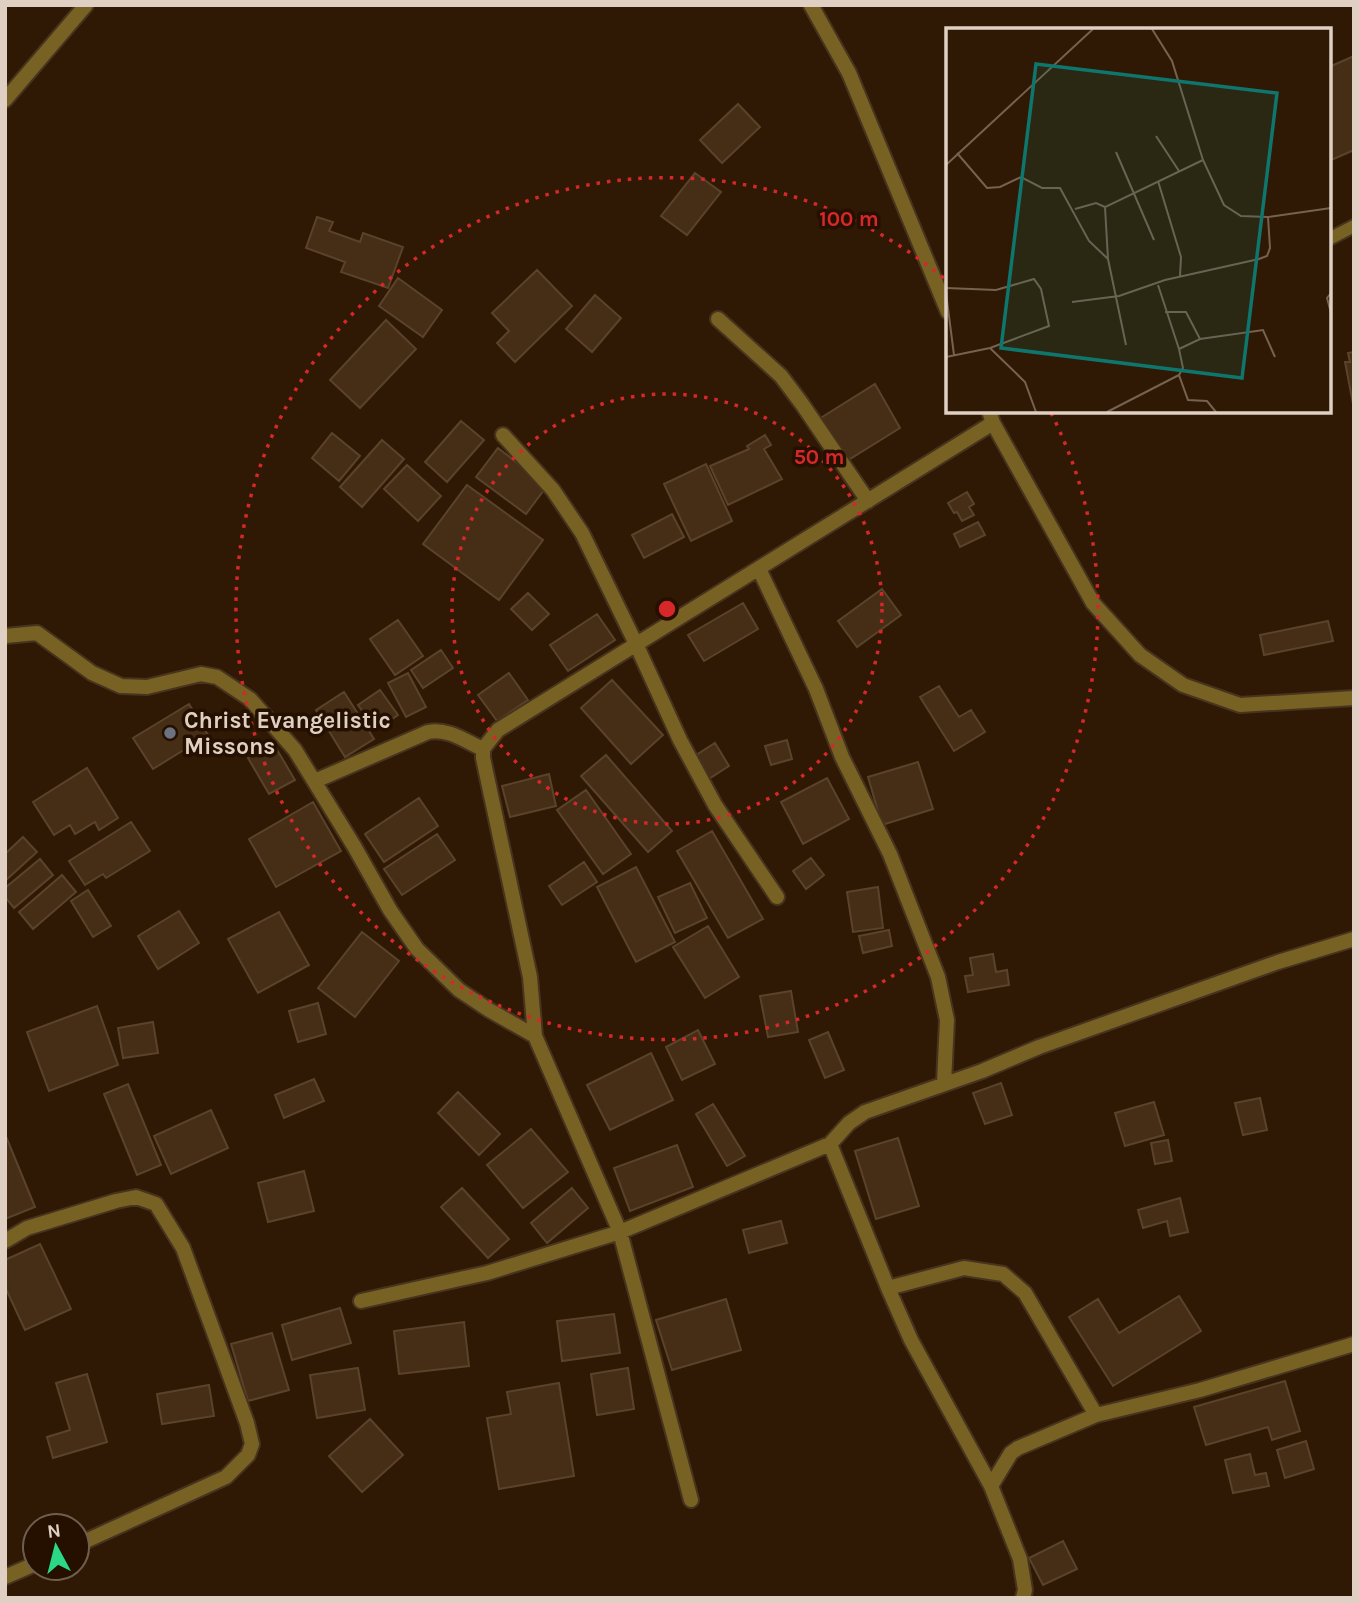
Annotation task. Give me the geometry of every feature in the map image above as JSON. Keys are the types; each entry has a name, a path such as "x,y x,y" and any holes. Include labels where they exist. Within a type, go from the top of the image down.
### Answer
{"street":[{"path":"5,100 86,5"},
{"path":"811,5 849,73 946,307"},
{"path":"718,319 781,376 868,501"},
{"path":"691,1500 620,1232 535,1036 530,977 482,749 498,730 868,501 991,417 1093,603 1140,655 1183,685 1240,705 1354,698"},
{"path":"503,435 553,490 582,533 680,740 715,805 777,897"},
{"path":"759,569 816,689 842,757 890,854 938,977 947,1020 944,1083"},
{"path":"5,636 37,633 92,673 121,686 147,687 201,674 217,677 250,699 295,750 390,910 417,949 459,990 535,1036"},
{"path":"315,781 437,730 446,731 482,749"},
{"path":"361,1301 487,1273 620,1232 830,1144 857,1116 982,1071 1040,1046 1278,962 1354,939"},
{"path":"830,1144 888,1288 917,1350 991,1486 1020,1559 1025,1590 1023,1598"},
{"path":"5,1241 27,1228 116,1201 136,1197 156,1204 183,1248 247,1423 252,1444 248,1455 226,1477 91,1539"},
{"path":"888,1288 964,1268 1003,1274 1026,1293 1096,1415"},
{"path":"991,1486 1018,1448 1096,1415 1200,1390 1354,1344"}],"lane":[{"path":"1331,238 1354,226"}],"building":[{"path":"1354,56 1354,150 1331,160 1331,66"},
{"path":"738,104 760,127 722,163 700,140"},
{"path":"695,173 721,192 687,235 661,216"},
{"path":"317,217 333,222 329,231 360,242 363,233 403,247 388,288 341,272 345,262 306,248"},
{"path":"537,270 572,306 515,362 497,343 509,331 492,313"},
{"path":"398,278 442,310 423,337 379,306"},
{"path":"595,295 621,318 592,352 566,329"},
{"path":"386,320 416,349 360,408 330,380"},
{"path":"1354,352 1354,409 1345,362 1350,362 1348,353"},
{"path":"875,384 900,428 845,462 819,419"},
{"path":"461,421 484,440 447,482 425,462"},
{"path":"332,433 360,456 339,481 312,458"},
{"path":"765,435 771,445 764,449 782,479 728,505 710,466 749,449 747,446"},
{"path":"382,440 404,459 362,507 340,487"},
{"path":"498,448 547,486 526,514 476,477"},
{"path":"706,464 732,521 691,541 664,484"},
{"path":"407,465 441,496 418,521 384,489"},
{"path":"467,485 543,540 499,600 423,544"},
{"path":"967,492 974,504 969,507 974,515 962,521 948,503"},
{"path":"672,514 684,537 644,558 632,535"},
{"path":"978,522 985,535 960,547 954,534"},
{"path":"882,589 901,615 857,647 838,621"},
{"path":"528,593 549,614 532,630 511,609"},
{"path":"743,603 758,629 704,661 688,635"},
{"path":"597,614 615,640 568,671 550,645"},
{"path":"398,620 423,656 395,675 370,639"},
{"path":"1328,621 1333,641 1264,655 1260,635"},
{"path":"441,650 453,668 423,688 411,670"},
{"path":"408,673 426,707 406,717 388,683"},
{"path":"509,673 528,700 497,721 478,695"},
{"path":"612,680 663,735 631,764 581,708"},
{"path":"939,686 959,717 971,710 985,732 954,751 920,697"},
{"path":"380,690 398,715 376,730 358,705"},
{"path":"344,692 374,739 345,757 316,710"},
{"path":"189,704 208,735 153,769 133,738"},
{"path":"787,740 792,759 771,765 765,746"},
{"path":"273,743 295,780 269,794 248,758"},
{"path":"715,743 729,766 707,780 693,757"},
{"path":"606,755 672,831 648,852 581,776"},
{"path":"918,762 933,809 882,825 868,777"},
{"path":"87,768 118,818 99,830 95,822 75,834 70,825 54,835 33,802"},
{"path":"549,774 556,806 510,817 502,786"},
{"path":"827,778 849,819 803,844 781,802"},
{"path":"586,790 631,854 603,874 557,810"},
{"path":"419,798 438,826 384,862 365,834"},
{"path":"313,802 341,851 276,887 249,839"},
{"path":"131,822 150,851 106,878 103,874 85,885 69,861"},
{"path":"712,831 763,919 728,938 677,851"},
{"path":"437,834 455,860 402,895 384,869"},
{"path":"23,837 37,852 5,881 5,854"},
{"path":"811,858 824,875 806,889 793,871"},
{"path":"40,859 53,875 14,908 5,897 5,888"},
{"path":"584,862 597,882 562,905 549,886"},
{"path":"636,867 675,942 636,962 597,887"},
{"path":"62,875 76,892 33,929 19,912"},
{"path":"690,883 707,918 675,933 658,897"},
{"path":"878,887 883,928 853,932 847,892"},
{"path":"88,890 111,926 93,937 71,901"},
{"path":"179,911 199,943 158,969 138,936"},
{"path":"279,912 309,965 258,993 228,939"},
{"path":"708,926 739,977 705,998 673,947"},
{"path":"889,930 892,946 863,953 859,936"},
{"path":"362,932 399,961 355,1017 318,988"},
{"path":"993,954 996,972 1007,970 1009,985 968,992 965,976 973,975 970,958"},
{"path":"791,991 798,1032 768,1037 760,996"},
{"path":"318,1003 326,1034 298,1042 289,1011"},
{"path":"97,1006 118,1065 49,1091 27,1032"},
{"path":"153,1022 158,1053 123,1058 118,1028"},
{"path":"698,1030 715,1064 682,1080 666,1047"},
{"path":"828,1032 844,1070 825,1078 809,1040"},
{"path":"651,1053 673,1100 610,1130 587,1085"},
{"path":"314,1079 324,1101 284,1118 275,1095"},
{"path":"1001,1083 1012,1115 985,1124 973,1093"},
{"path":"128,1084 161,1165 137,1175 104,1094"},
{"path":"458,1092 500,1134 479,1155 438,1113"},
{"path":"1260,1098 1267,1130 1243,1135 1235,1103"},
{"path":"1154,1102 1164,1135 1125,1146 1115,1113"},
{"path":"713,1104 745,1156 727,1166 696,1114"},
{"path":"211,1110 228,1148 171,1174 154,1136"},
{"path":"531,1129 568,1172 523,1208 487,1165"},
{"path":"5,1134 35,1207 5,1219"},
{"path":"898,1138 919,1206 876,1219 855,1151"},
{"path":"1168,1140 1172,1161 1155,1164 1151,1143"},
{"path":"677,1145 693,1187 630,1211 614,1168"},
{"path":"304,1171 314,1211 268,1222 258,1183"},
{"path":"462,1188 509,1239 488,1258 441,1207"},
{"path":"572,1188 588,1208 547,1243 531,1223"},
{"path":"1180,1198 1188,1232 1170,1236 1167,1221 1143,1228 1138,1210"},
{"path":"781,1221 787,1243 749,1253 743,1230"},
{"path":"40,1244 71,1309 25,1330 5,1287 5,1260"},
{"path":"1179,1296 1201,1331 1113,1386 1069,1317 1098,1299 1119,1333"},
{"path":"726,1299 741,1350 672,1370 656,1320"},
{"path":"340,1308 351,1343 292,1360 282,1325"},
{"path":"614,1314 620,1353 562,1361 557,1321"},
{"path":"464,1322 469,1366 399,1374 394,1331"},
{"path":"272,1333 289,1390 248,1401 231,1344"},
{"path":"358,1368 365,1410 317,1418 310,1375"},
{"path":"628,1368 634,1409 597,1415 591,1374"},
{"path":"87,1374 107,1442 53,1458 47,1437 70,1430 56,1383"},
{"path":"1285,1381 1300,1431 1272,1440 1268,1427 1206,1445 1194,1407"},
{"path":"559,1383 574,1476 499,1489 487,1418 511,1414 507,1392"},
{"path":"209,1385 214,1416 162,1424 157,1394"},
{"path":"370,1419 403,1455 362,1492 329,1456"},
{"path":"1306,1441 1314,1469 1285,1478 1277,1450"},
{"path":"1250,1454 1255,1475 1266,1473 1269,1486 1233,1493 1225,1460"},
{"path":"1063,1541 1077,1569 1043,1585 1029,1558"}],"place":[{"name":"Christ Evangelistic Missons","path":"170,733"}]}
